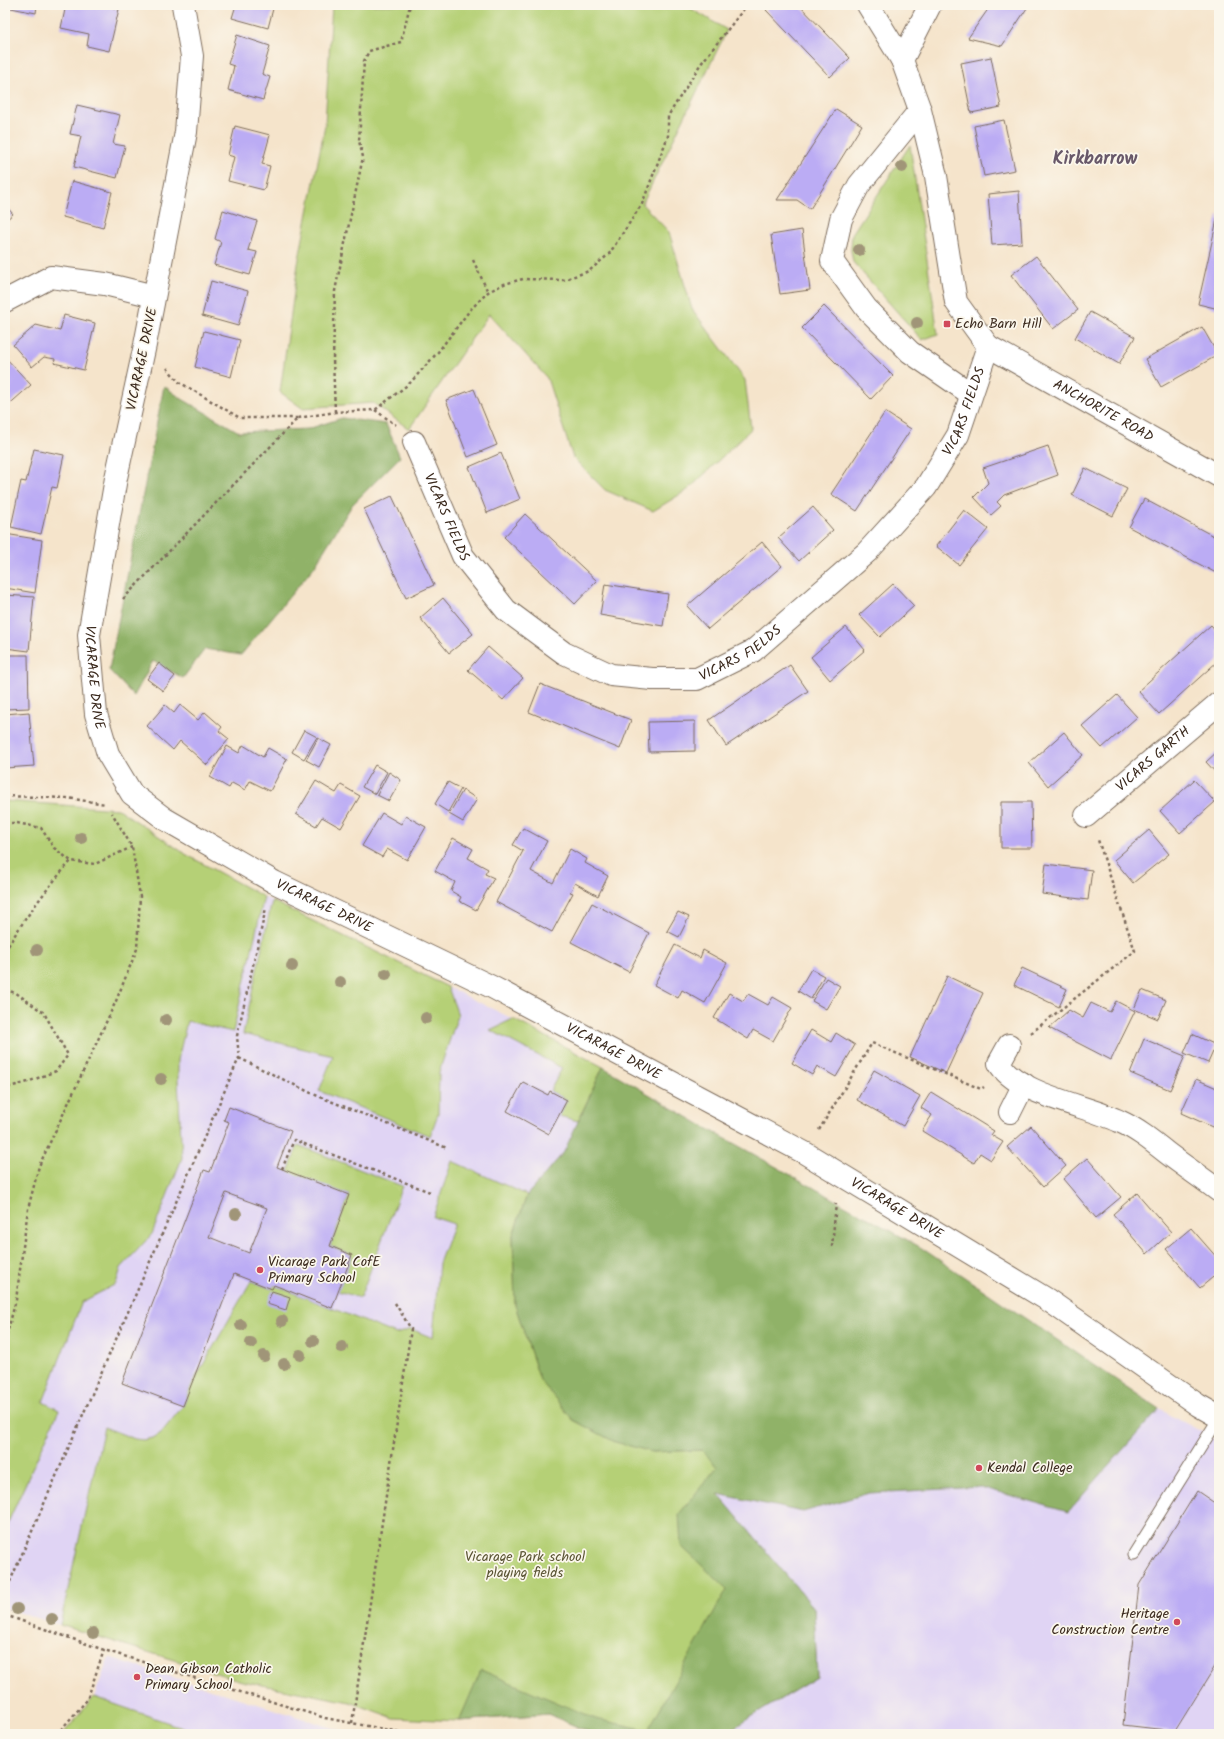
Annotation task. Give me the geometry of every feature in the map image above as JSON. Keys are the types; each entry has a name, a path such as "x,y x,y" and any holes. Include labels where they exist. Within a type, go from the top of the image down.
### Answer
{"street":[{"name":"VICARAGE DRIVE","path":"182,5 192,56 186,132 145,345 116,478 89,635 96,714 108,754 132,794 165,819 274,882 515,998 796,1148 1048,1300 1198,1405 1219,1418"},
{"path":"868,5 902,60 920,110 936,176 956,302 988,346"},
{"path":"902,60 930,5"},
{"path":"920,110 859,185 840,219 832,261 866,308 910,352 971,394"},
{"path":"5,300 51,277 104,284 154,296"},
{"name":"VICARS FIELDS","path":"414,442 463,556 506,610 564,653 611,675 652,679 697,679 753,650 868,552 926,487 958,435 988,346"},
{"name":"ANCHORITE ROAD","path":"988,346 1219,476"},
{"name":"VICARS GARTH","path":"1086,816 1219,703"},
{"path":"1018,1040 999,1064 1003,1071 1037,1091 1118,1120 1144,1135 1219,1191"},
{"path":"1010,1112 1024,1084"}],"lane":[{"path":"1134,1554 1219,1418"}],"path":[{"path":"335,412 333,359 335,291 363,157 359,141 364,62 369,51 401,42 410,5"},
{"path":"145,345 179,382 240,418 298,418 335,412 375,410 410,383 438,352 470,310 488,292 504,284 523,279 563,280 589,271 609,254 642,204 668,136 668,116 700,65 747,5"},
{"path":"473,260 488,292"},
{"path":"122,601 298,418"},
{"path":"5,796 67,798 112,804 132,794"},
{"path":"5,1341 16,1300 28,1209 39,1166 116,1001 137,949 140,896 132,847 106,804"},
{"path":"5,823 17,823 41,828 54,848 71,860 95,864 132,847"},
{"path":"1018,1040 1135,951 1098,841"},
{"path":"5,951 16,932 46,890 71,860"},
{"path":"5,1594 239,1058 237,1036 268,899 274,882"},
{"path":"5,990 16,993 44,1013 68,1054 56,1071 25,1083 5,1088"},
{"path":"815,1137 872,1043 981,1089 985,1086"},
{"path":"239,1058 313,1094 447,1148"},
{"path":"282,1169 294,1140 430,1192"},
{"path":"832,1247 839,1173"},
{"path":"352,1723 411,1329 395,1303"},
{"path":"5,1615 104,1650 325,1718 410,1734"},
{"path":"57,1734 87,1700 104,1650"}],"shaded area":[{"name":"Vicarage Park CofE Primary School","path":"5,801 118,809 187,855 260,895 513,1019 603,1067 564,1152 527,1195 513,1235 515,1305 540,1380 652,1452 702,1450 717,1467 920,1247 1159,1409 1219,1441 1219,1734 594,1734 548,1714 459,1721 394,1718 350,1702 242,1681 5,1608"},
{"name":"Dean Gibson Catholic Primary School","path":"109,1657 352,1734 63,1734 94,1697"}],"green space":[{"path":"332,5 685,5 727,30 642,204 669,232 692,309 745,380 751,429 689,489 653,511 605,490 573,458 547,378 489,314 409,429 373,403 302,408 280,392 298,264 325,125"},
{"path":"910,145 938,334 922,340 853,262 851,250 852,234"},
{"path":"164,386 182,399 239,432 308,429 342,418 386,424 400,457 352,505 314,567 241,655 205,649 183,678 153,661 134,696 109,670"},
{"path":"5,801 118,809 187,855 264,897 233,1032 187,1021 178,1060 182,1158 152,1234 121,1268 116,1284 82,1302 43,1402 59,1410 5,1529"},
{"path":"272,901 448,987 458,1015 439,1072 438,1114 430,1136 319,1091 333,1056 243,1034"},
{"path":"513,1019 603,1067 578,1121 559,1116 567,1100 550,1091 562,1068 490,1030"},
{"path":"603,1067 701,1125 920,1247 1159,1409 1068,1512 981,1487 869,1493 803,1512 718,1494 814,1608 817,1677 723,1734 594,1734 548,1714 459,1721 481,1670 596,1719 648,1730 727,1589 681,1546 679,1514 717,1467 702,1450 652,1452 615,1442 573,1420 540,1380 515,1305 513,1235 527,1195 564,1152"},
{"path":"298,1145 402,1186 360,1298 338,1291 352,1255 330,1246 349,1195 288,1172"},
{"name":"Vicarage Park school playing fields","path":"452,1161 527,1195 513,1235 515,1305 540,1380 652,1452 702,1450 717,1467 717,1494 814,1608 817,1677 723,1734 594,1734 548,1714 459,1721 394,1718 350,1702 242,1681 60,1625 104,1427 135,1439 143,1440 153,1438 161,1433 183,1406 191,1386 251,1281 272,1289 274,1285 396,1334 411,1329 433,1338 439,1263 454,1224 433,1217"},
{"path":"94,1697 201,1734 63,1734"}],"building":[{"path":"12,5 37,5 36,13 11,8"},
{"path":"66,5 102,5 119,9 109,51 87,46 89,34 61,28"},
{"path":"236,5 274,5 268,28 232,18"},
{"path":"771,5 799,5 850,58 830,77 766,10"},
{"path":"991,5 1029,5 1002,46 968,38"},
{"path":"237,35 270,46 262,74 270,77 263,100 228,90 234,66 228,64"},
{"path":"991,57 1001,107 971,113 961,63"},
{"path":"77,105 120,115 113,144 125,146 117,178 74,167 81,136 70,134"},
{"path":"836,109 862,125 810,209 797,200 777,200"},
{"path":"1004,120 1015,170 984,176 974,126"},
{"path":"235,126 270,135 262,164 270,166 264,190 228,181 234,157 228,155"},
{"path":"72,181 112,192 103,228 63,217"},
{"path":"1019,191 1022,243 992,245 988,194"},
{"path":"5,205 13,214 5,221"},
{"path":"223,210 257,221 248,250 257,252 250,275 214,265 221,242 215,239"},
{"path":"1219,215 1219,309 1198,304"},
{"path":"802,230 810,290 780,294 771,235"},
{"path":"1036,256 1078,310 1053,329 1011,275"},
{"path":"211,281 248,291 238,326 202,316"},
{"path":"824,306 893,376 871,399 802,328"},
{"path":"1090,312 1135,337 1119,364 1075,338"},
{"path":"64,315 95,323 84,370 54,363 55,359 44,357 32,367 13,345 36,325 60,331"},
{"path":"1202,327 1218,355 1161,387 1145,359"},
{"path":"204,331 240,340 231,377 195,367"},
{"path":"5,357 31,385 5,408"},
{"path":"474,389 497,445 468,457 446,400"},
{"path":"885,412 911,429 857,511 831,494"},
{"path":"1048,446 1058,475 1004,495 997,502 1001,506 991,515 974,497 988,483 983,468"},
{"path":"34,449 64,455 57,488 52,487 41,534 11,527 21,481 26,482"},
{"path":"501,453 520,499 487,513 469,467"},
{"path":"1085,468 1127,489 1113,516 1072,495"},
{"path":"392,496 434,585 406,598 364,509"},
{"path":"1144,499 1219,539 1219,567 1216,573 1129,527"},
{"path":"813,507 833,530 799,561 778,538"},
{"path":"964,510 988,529 959,565 936,546"},
{"path":"525,514 597,581 575,604 504,537"},
{"path":"5,534 42,540 35,593 5,588"},
{"path":"762,542 782,566 708,629 687,606"},
{"path":"605,584 668,594 663,626 600,615"},
{"path":"893,584 914,606 880,637 859,615"},
{"path":"5,595 34,597 29,651 5,648"},
{"path":"443,598 473,634 449,653 420,618"},
{"path":"1211,625 1219,634 1219,660 1159,714 1138,691"},
{"path":"846,627 865,650 830,680 811,657"},
{"path":"488,647 523,678 503,700 468,670"},
{"path":"5,655 28,655 29,708 5,709"},
{"path":"159,663 175,676 163,691 147,679"},
{"path":"790,665 808,691 726,746 709,720"},
{"path":"540,684 631,720 620,749 529,712"},
{"path":"1117,695 1137,717 1102,748 1082,726"},
{"path":"165,705 174,713 180,705 198,720 205,712 222,727 219,731 229,739 207,765 180,741 173,750 147,726"},
{"path":"29,712 34,766 5,768 5,714"},
{"path":"695,721 695,751 649,752 648,722"},
{"path":"304,730 317,737 304,759 292,752"},
{"path":"1064,732 1083,755 1048,786 1029,763"},
{"path":"318,738 331,745 319,767 306,760"},
{"path":"243,745 263,757 268,748 287,759 270,791 250,781 245,790 232,783 229,788 210,777 227,746 239,753"},
{"path":"1219,750 1219,776 1206,762"},
{"path":"375,765 387,772 375,794 362,787"},
{"path":"389,772 401,780 389,801 377,795"},
{"path":"1194,780 1215,802 1180,833 1160,811"},
{"path":"316,781 336,793 341,785 360,796 341,828 322,817 316,826 296,814"},
{"path":"448,782 461,789 448,812 435,804"},
{"path":"463,790 477,799 463,822 449,814"},
{"path":"1001,802 1031,802 1032,848 1001,848"},
{"path":"382,813 401,824 406,816 426,827 407,860 387,849 382,857 362,846"},
{"path":"523,828 547,841 531,871 553,883 570,849 587,859 585,863 608,876 598,896 575,883 570,892 573,893 552,932 496,902 523,851 513,845"},
{"path":"1149,830 1169,854 1133,883 1114,860"},
{"path":"453,838 473,849 468,858 488,869 485,874 494,878 476,910 459,901 461,897 451,891 455,882 435,871"},
{"path":"1046,864 1092,870 1088,900 1042,894"},
{"path":"592,903 649,933 629,972 571,942"},
{"path":"678,912 689,917 679,937 667,931"},
{"path":"675,945 700,958 703,950 727,963 705,1003 682,990 678,998 654,985"},
{"path":"1022,968 1067,989 1059,1007 1014,985"},
{"path":"811,969 824,976 811,999 798,991"},
{"path":"947,976 983,993 946,1073 910,1057"},
{"path":"826,978 840,986 826,1009 812,1001"},
{"path":"1142,990 1166,1000 1158,1019 1134,1009"},
{"path":"729,993 743,1001 748,994 768,1005 773,997 792,1008 773,1041 753,1030 748,1039 714,1018"},
{"path":"1116,1001 1135,1011 1111,1060 1049,1028 1069,1010 1083,1018 1091,1003 1110,1012"},
{"path":"811,1030 831,1042 836,1033 855,1045 836,1077 817,1066 812,1075 792,1063"},
{"path":"1192,1034 1216,1045 1208,1063 1184,1053"},
{"path":"1144,1039 1185,1056 1170,1090 1130,1073"},
{"path":"874,1070 920,1096 903,1126 857,1100"},
{"path":"1196,1079 1219,1089 1219,1130 1181,1113"},
{"path":"523,1082 548,1095 550,1091 567,1100 549,1134 507,1111"},
{"path":"931,1092 994,1131 991,1135 1003,1142 991,1160 980,1153 974,1163 922,1131 932,1115 921,1108"},
{"path":"229,1107 291,1131 277,1167 349,1195 330,1246 352,1255 332,1308 274,1285 272,1289 234,1274 183,1406 122,1383 204,1170 210,1172 229,1122 224,1120","holes":["226,1193 267,1208 249,1253 209,1237"]},
{"path":"1031,1126 1066,1166 1043,1187 1007,1147"},
{"path":"1087,1158 1121,1197 1096,1218 1063,1179"},
{"path":"1137,1193 1171,1232 1147,1254 1113,1214"},
{"path":"1191,1228 1219,1260 1219,1272 1200,1288 1166,1249"},
{"path":"272,1291 290,1297 286,1310 267,1304"},
{"name":"Heritage Construction Centre","path":"1197,1491 1219,1506 1219,1660 1175,1731 1123,1725 1139,1585"}],"place":[{"name":"Echo Barn Hill","path":"947,324"},
{"name":"Vicarage Park CofE Primary School","path":"260,1270"},
{"name":"Kendal College","path":"979,1468"},
{"name":"Heritage Construction Centre","path":"1177,1622"},
{"name":"Dean Gibson Catholic Primary School","path":"137,1677"}],"district":[{"name":"Kirkbarrow","path":"1095,159"}]}
